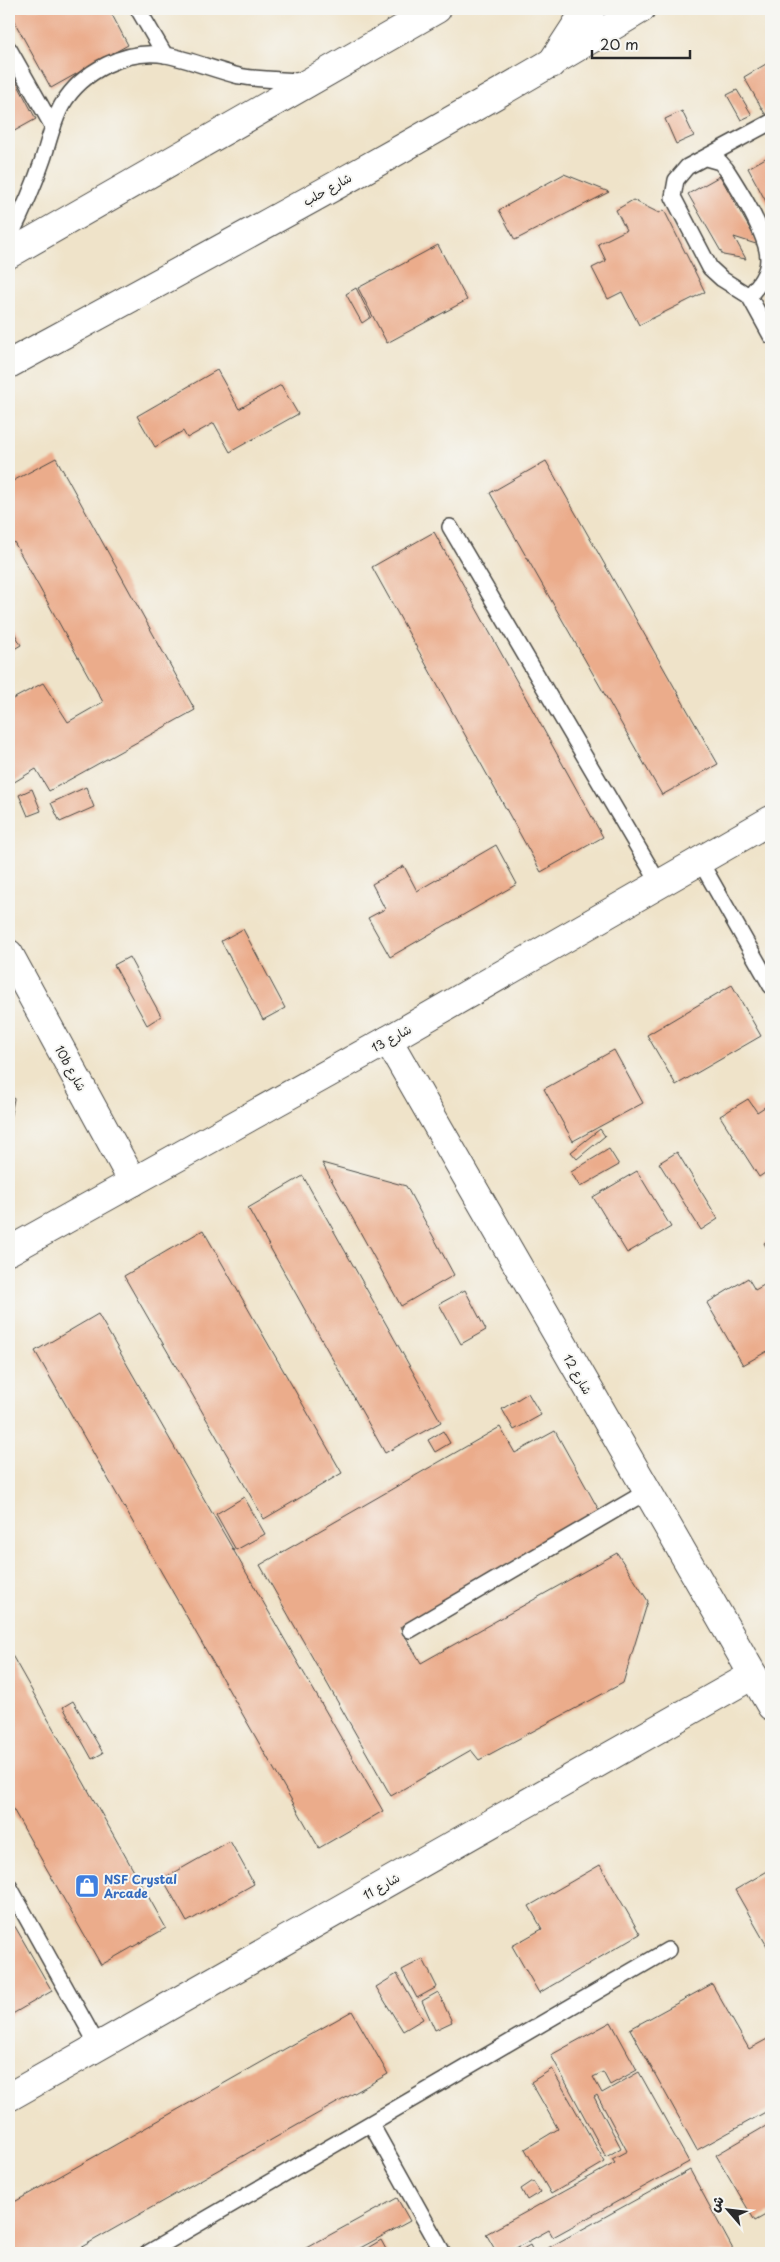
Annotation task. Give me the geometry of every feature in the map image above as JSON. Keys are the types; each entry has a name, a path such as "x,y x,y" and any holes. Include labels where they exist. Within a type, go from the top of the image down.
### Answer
{"street":[{"path":"9,254 437,9"},
{"path":"551,64 577,24 591,9"},
{"name":"شارع حلب","path":"9,364 177,273 551,64 641,9"},
{"name":"شارع 13","path":"9,1251 388,1040 771,820"},
{"name":"10b شارع","path":"9,954 133,1182"},
{"name":"شارع 12","path":"388,1040 646,1492 771,1706"},
{"name":"شارع 11","path":"9,2097 754,1675"}],"lane":[{"path":"138,9 165,55"},
{"path":"9,49 53,127"},
{"path":"9,239 28,198 62,104 73,89 102,67 136,55 165,55 241,76 313,81"},
{"path":"771,122 681,173 676,180 673,197 710,268 722,279 749,296 771,336"},
{"path":"706,158 720,162 726,168 765,240 768,261 763,280 749,296"},
{"path":"450,527 660,885"},
{"path":"700,861 771,986"},
{"path":"410,1630 646,1492"},
{"path":"9,1886 98,2046"},
{"path":"148,2253 668,1950"},
{"path":"371,2124 443,2253"}],"building":[{"path":"9,9 109,9 128,45 51,88"},
{"path":"771,61 771,110 765,114 744,77"},
{"path":"9,68 36,119 9,134"},
{"path":"737,90 752,115 741,120 727,95"},
{"path":"682,111 694,136 676,144 665,119"},
{"path":"771,155 771,211 748,168"},
{"path":"564,174 609,192 515,240 499,210"},
{"path":"720,176 759,245 734,237 746,259 723,255 688,194"},
{"path":"633,200 659,213 664,210 705,292 639,325 622,292 608,299 592,268 606,261 598,244 626,230 616,210"},
{"path":"438,245 467,300 387,343 358,288"},
{"path":"356,288 371,317 362,323 346,294"},
{"path":"217,370 239,409 281,385 298,414 230,452 214,423 187,438 183,431 155,447 137,416"},
{"path":"56,458 195,710 49,791 36,769 11,784 9,780 9,701 43,683 68,722 103,702 14,542 9,545 9,483"},
{"path":"546,461 718,764 662,795 490,493"},
{"path":"434,532 603,837 541,872 372,567"},
{"path":"9,623 21,645 9,652"},
{"path":"86,787 94,807 60,822 51,803"},
{"path":"32,789 41,811 28,816 19,795"},
{"path":"496,845 517,884 390,957 368,918 385,909 372,884 404,866 417,891"},
{"path":"243,929 285,1008 263,1020 221,941"},
{"path":"129,957 161,1016 147,1025 114,965"},
{"path":"732,985 761,1036 676,1085 647,1035"},
{"path":"614,1050 643,1103 573,1141 544,1089"},
{"path":"9,1090 14,1099 10,1119 9,1118"},
{"path":"748,1099 757,1112 771,1103 771,1169 759,1177 720,1116"},
{"path":"600,1129 605,1136 577,1159 571,1152"},
{"path":"609,1149 619,1165 580,1187 571,1172"},
{"path":"677,1152 718,1219 701,1230 659,1163"},
{"path":"322,1163 406,1186 454,1275 401,1306"},
{"path":"637,1171 671,1227 627,1253 593,1197"},
{"path":"303,1176 441,1422 385,1453 248,1208"},
{"path":"203,1230 342,1473 264,1519 124,1276"},
{"path":"771,1238 771,1256 764,1243"},
{"path":"748,1278 755,1290 764,1285 771,1296 771,1349 743,1365 707,1303"},
{"path":"465,1290 486,1330 461,1344 439,1304"},
{"path":"98,1314 383,1811 319,1848 35,1351"},
{"path":"528,1393 541,1415 514,1430 502,1409"},
{"path":"500,1427 515,1453 555,1431 600,1512 400,1627 421,1663 617,1553 648,1601 623,1683 479,1760 471,1750 391,1796 260,1565"},
{"path":"443,1431 450,1443 435,1452 428,1440"},
{"path":"244,1497 265,1534 236,1550 216,1514"},
{"path":"9,1650 166,1928 101,1965 9,1802"},
{"path":"73,1701 103,1753 92,1759 63,1707"},
{"path":"230,1841 254,1884 187,1922 163,1879"},
{"path":"600,1865 640,1934 539,1993 512,1946 542,1929 529,1906"},
{"path":"771,1869 771,1953 735,1890"},
{"path":"9,1916 52,1991 9,2016"},
{"path":"423,1959 437,1987 417,1998 402,1970"},
{"path":"397,1974 423,2019 403,2031 376,1987"},
{"path":"712,1984 749,2049 771,2037 771,2109 697,2150 630,2029"},
{"path":"438,1992 452,2022 435,2030 422,2001"},
{"path":"352,2011 388,2074 71,2253 9,2253 9,2205"},
{"path":"611,2022 637,2070 610,2085 603,2072 593,2077 602,2093 639,2072 689,2162 553,2237 549,2230 507,2253 497,2253 486,2234 615,2163 612,2159 627,2151 597,2095 594,2097 621,2148 606,2157 551,2055"},
{"path":"552,2069 605,2162 551,2194 525,2149 558,2129 531,2082"},
{"path":"771,2123 771,2212 755,2221 716,2155"},
{"path":"690,2170 735,2253 539,2253"},
{"path":"533,2181 540,2192 527,2200 521,2189"},
{"path":"397,2198 410,2221 351,2253 297,2253"},
{"path":"381,2240 388,2253 368,2253 366,2249"},
{"path":"530,2245 534,2253 516,2253"}],"place":[{"name":"NSF Crystal Arcade","path":"87,1886"}]}
